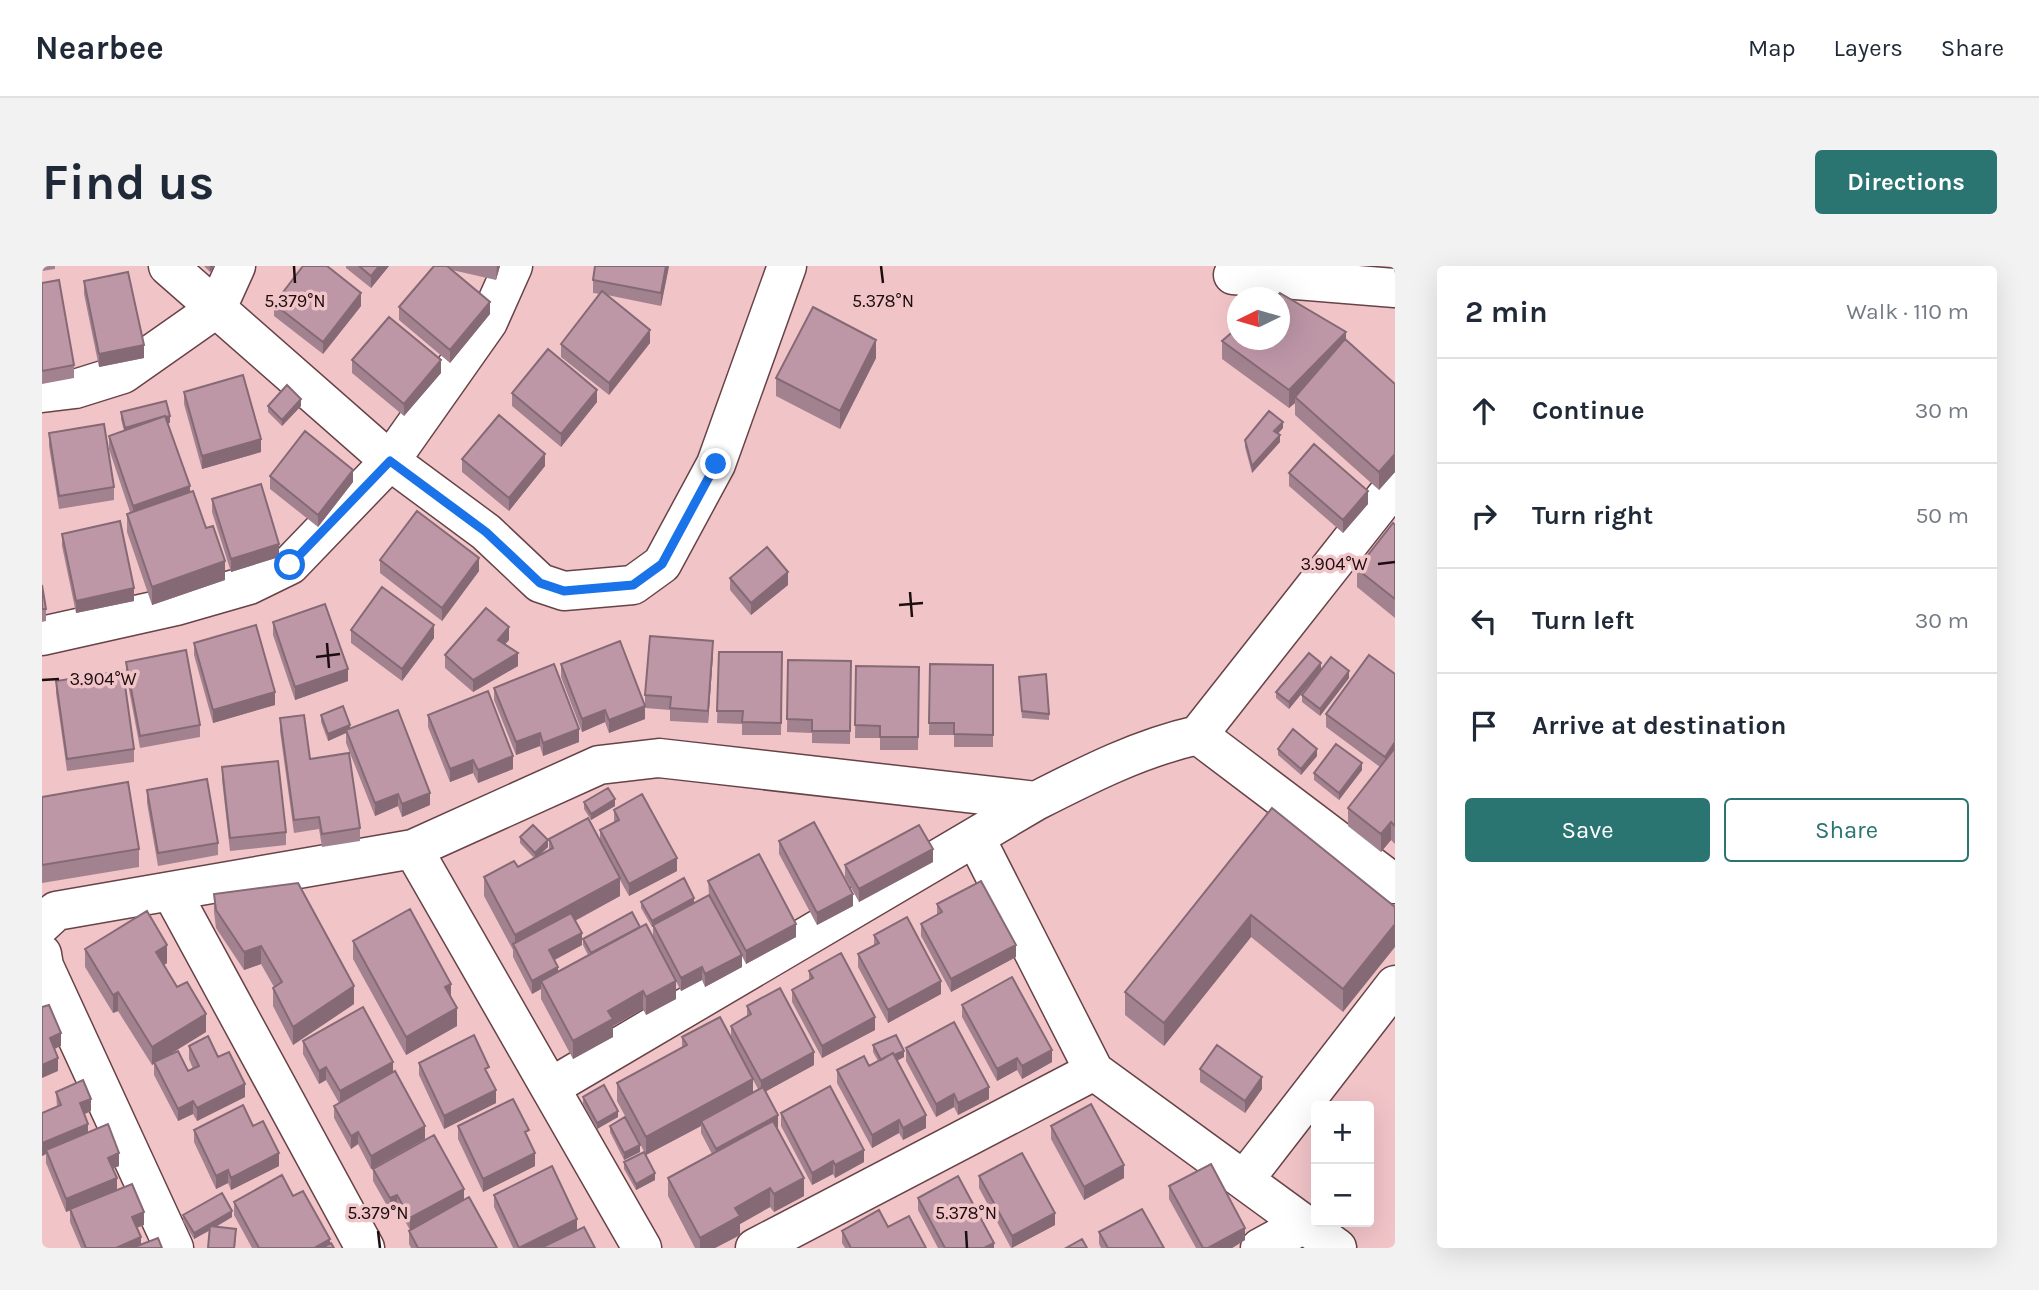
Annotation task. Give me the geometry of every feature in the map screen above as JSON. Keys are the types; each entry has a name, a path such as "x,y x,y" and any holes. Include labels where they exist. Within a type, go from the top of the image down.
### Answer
{"street":[{"path":"168,266 390,461 486,532 540,583 564,591 633,585 662,564 716,464 787,266"},
{"path":"42,393 75,388 123,374 217,308 236,266"},
{"path":"42,636 176,606 249,585 290,565 390,461 488,322 513,266"},
{"path":"1233,275 1395,288"},
{"path":"551,1087 1036,801 1115,761 1167,742 1198,735 1395,485"},
{"path":"1198,735 1395,884"},
{"path":"42,924 56,911 172,893 413,849 599,765 659,758 1036,801"},
{"path":"975,837 1094,1071 1337,1248"},
{"path":"413,849 642,1248"},
{"path":"172,893 365,1248"},
{"path":"42,954 44,966 174,1248"},
{"path":"1244,1180 1395,985"},
{"path":"754,1248 1094,1071"},
{"path":"1260,1248 1304,1224"}],"building":[{"path":"303,266 327,266 361,293 323,342 274,304"},
{"path":"359,266 379,266 371,276"},
{"path":"434,266 447,266 490,302 450,350 399,307"},
{"path":"595,266 666,266 661,293 593,280"},
{"path":"128,272 144,345 99,354 84,281"},
{"path":"59,280 74,365 42,371 42,283"},
{"path":"602,291 650,330 609,383 561,344"},
{"path":"1290,299 1346,332 1289,390 1234,350 1290,350"},
{"path":"813,307 876,340 840,411 776,378"},
{"path":"389,317 441,360 404,404 352,360"},
{"path":"1345,339 1395,384 1395,454 1379,472 1295,397"},
{"path":"548,349 597,390 561,434 512,393"},
{"path":"243,375 261,439 202,456 184,392"},
{"path":"287,385 301,399 282,420 268,406"},
{"path":"166,401 170,416 125,428 121,412"},
{"path":"1269,411 1283,422 1274,431 1280,435 1252,466 1245,440"},
{"path":"499,415 545,454 509,498 462,459"},
{"path":"165,416 190,486 133,506 109,436"},
{"path":"104,424 114,487 59,496 49,433"},
{"path":"305,431 353,470 318,515 270,476"},
{"path":"1314,444 1368,491 1343,520 1289,473"},
{"path":"261,484 279,544 231,559 212,499"},
{"path":"193,491 206,528 213,526 225,561 152,587 127,514"},
{"path":"417,511 479,558 442,608 380,560"},
{"path":"120,521 134,588 76,601 62,534"},
{"path":"1393,523 1395,525 1395,599 1357,569"},
{"path":"767,547 788,572 751,603 730,578"},
{"path":"42,585 46,609 42,609"},
{"path":"382,587 434,625 402,669 351,630"},
{"path":"325,604 348,669 295,687 273,622"},
{"path":"486,608 509,627 498,640 518,653 473,680 445,655"},
{"path":"256,625 275,692 213,710 194,643"},
{"path":"650,636 713,641 708,711 670,708 671,697 645,695"},
{"path":"620,641 645,706 609,720 605,710 582,719 561,664"},
{"path":"186,650 200,725 140,736 126,662"},
{"path":"719,652 782,652 781,723 742,722 743,711 717,711"},
{"path":"1309,653 1321,663 1289,702 1276,692"},
{"path":"1369,655 1395,674 1395,742 1385,757 1326,714"},
{"path":"1331,657 1349,671 1320,709 1302,695"},
{"path":"788,660 851,661 850,731 812,731 812,720 787,719"},
{"path":"554,664 579,729 543,743 540,733 516,742 494,688"},
{"path":"930,664 993,665 993,735 954,734 954,723 929,723"},
{"path":"856,666 919,667 918,737 880,737 880,726 855,725"},
{"path":"123,671 134,749 67,759 56,681"},
{"path":"1046,674 1049,714 1022,711 1019,677"},
{"path":"488,691 513,756 478,770 473,760 450,769 428,715"},
{"path":"343,706 350,725 328,734 321,715"},
{"path":"398,710 430,793 402,804 398,794 375,803 346,730"},
{"path":"304,715 310,759 349,753 360,828 322,834 319,817 294,820 280,718"},
{"path":"1293,729 1317,749 1301,769 1278,749"},
{"path":"1336,744 1362,763 1339,793 1314,773"},
{"path":"1395,748 1395,826 1391,822 1381,834 1348,808"},
{"path":"278,761 286,832 230,838 222,767"},
{"path":"207,779 218,843 158,853 147,790"},
{"path":"128,782 139,849 42,865 42,797"},
{"path":"608,788 615,799 591,814 584,802"},
{"path":"642,794 677,858 629,884 600,830 619,820 614,810"},
{"path":"1272,808 1395,907 1395,924 1343,989 1251,915 1164,1023 1125,992"},
{"path":"588,818 620,878 515,935 484,877 514,861 518,867 553,848 549,839"},
{"path":"814,822 853,894 817,913 779,841"},
{"path":"533,825 548,840 535,853 520,837"},
{"path":"919,825 933,849 859,889 845,865"},
{"path":"759,854 796,924 746,951 708,881"},
{"path":"684,878 694,898 652,921 641,902"},
{"path":"981,881 1016,945 951,979 921,924 942,912 937,904"},
{"path":"298,883 354,986 293,1027 273,988 282,982 261,946 244,952 216,910 214,894"},
{"path":"709,895 742,955 705,974 702,967 681,978 653,925"},
{"path":"410,909 451,984 445,987 457,1008 406,1037 353,941"},
{"path":"147,911 167,945 156,952 177,987 187,982 206,1014 152,1047 118,992 113,995 85,949"},
{"path":"632,912 640,927 591,953 583,939"},
{"path":"571,913 582,933 549,950 558,967 532,981 513,944"},
{"path":"907,917 941,981 888,1010 858,954 879,943 874,935"},
{"path":"646,924 676,981 646,997 643,991 608,1011 613,1019 573,1041 541,981"},
{"path":"841,953 875,1017 822,1046 792,990 813,978 809,971"},
{"path":"1012,977 1052,1050 1022,1066 1017,1058 997,1069 962,1005"},
{"path":"780,988 814,1052 761,1081 731,1026 751,1014 747,1006"},
{"path":"49,1005 61,1033 50,1038 58,1058 42,1065 42,1007"},
{"path":"363,1007 393,1062 340,1091 326,1067 319,1071 303,1041"},
{"path":"720,1017 753,1079 646,1137 617,1083 687,1045 682,1037"},
{"path":"954,1022 989,1087 958,1103 954,1094 936,1104 906,1048"},
{"path":"474,1035 489,1067 485,1069 496,1090 444,1116 419,1063"},
{"path":"896,1035 904,1051 894,1055 893,1053 881,1060 873,1045"},
{"path":"208,1036 218,1057 229,1052 245,1084 197,1108 193,1101 178,1109 154,1062 178,1051 188,1071 199,1066 189,1046"},
{"path":"1217,1045 1262,1077 1245,1101 1200,1069"},
{"path":"893,1053 926,1115 903,1128 899,1120 872,1135 837,1070 864,1056 869,1066"},
{"path":"395,1071 425,1126 371,1156 358,1132 351,1136 334,1106"},
{"path":"83,1080 91,1099 80,1103 88,1124 42,1143 42,1113 61,1105 56,1092"},
{"path":"604,1085 618,1111 597,1123 583,1097"},
{"path":"830,1086 864,1150 835,1165 833,1161 812,1173 781,1113"},
{"path":"763,1087 778,1115 716,1149 701,1121"},
{"path":"513,1099 529,1130 525,1132 535,1153 483,1179 458,1126"},
{"path":"1091,1104 1124,1165 1084,1187 1051,1126"},
{"path":"243,1105 253,1126 263,1121 279,1153 231,1178 228,1170 216,1176 194,1130"},
{"path":"625,1117 640,1145 624,1153 610,1126"},
{"path":"773,1121 804,1178 774,1194 770,1188 735,1208 740,1216 700,1238 668,1178"},
{"path":"108,1124 119,1153 108,1158 117,1178 66,1199 46,1150"},
{"path":"434,1135 464,1189 410,1218 397,1195 390,1198 373,1169"},
{"path":"644,1152 655,1173 636,1184 624,1162"},
{"path":"1022,1153 1055,1213 1012,1236 979,1176"},
{"path":"1211,1164 1245,1228 1208,1248 1203,1248 1169,1186"},
{"path":"552,1166 577,1219 519,1248 494,1195"},
{"path":"282,1175 293,1196 303,1191 330,1239 314,1248 259,1248 234,1202"},
{"path":"958,1176 994,1243 984,1248 945,1248 918,1198"},
{"path":"132,1184 144,1212 132,1217 141,1237 116,1248 86,1248 70,1209"},
{"path":"222,1193 232,1211 194,1233 183,1215"},
{"path":"469,1197 497,1248 418,1248 409,1231"},
{"path":"1142,1209 1164,1248 1108,1248 1099,1232"},
{"path":"879,1210 888,1227 909,1216 926,1248 851,1248 842,1231"},
{"path":"210,1226 236,1229 234,1248 208,1248"},
{"path":"584,1227 595,1248 541,1248"},
{"path":"158,1238 162,1248 132,1248"},
{"path":"1082,1239 1087,1248 1066,1248"}],"route":[{"path":"290,565 390,461 486,532 540,583 564,591 608,590 633,585 662,564 716,464"}]}
